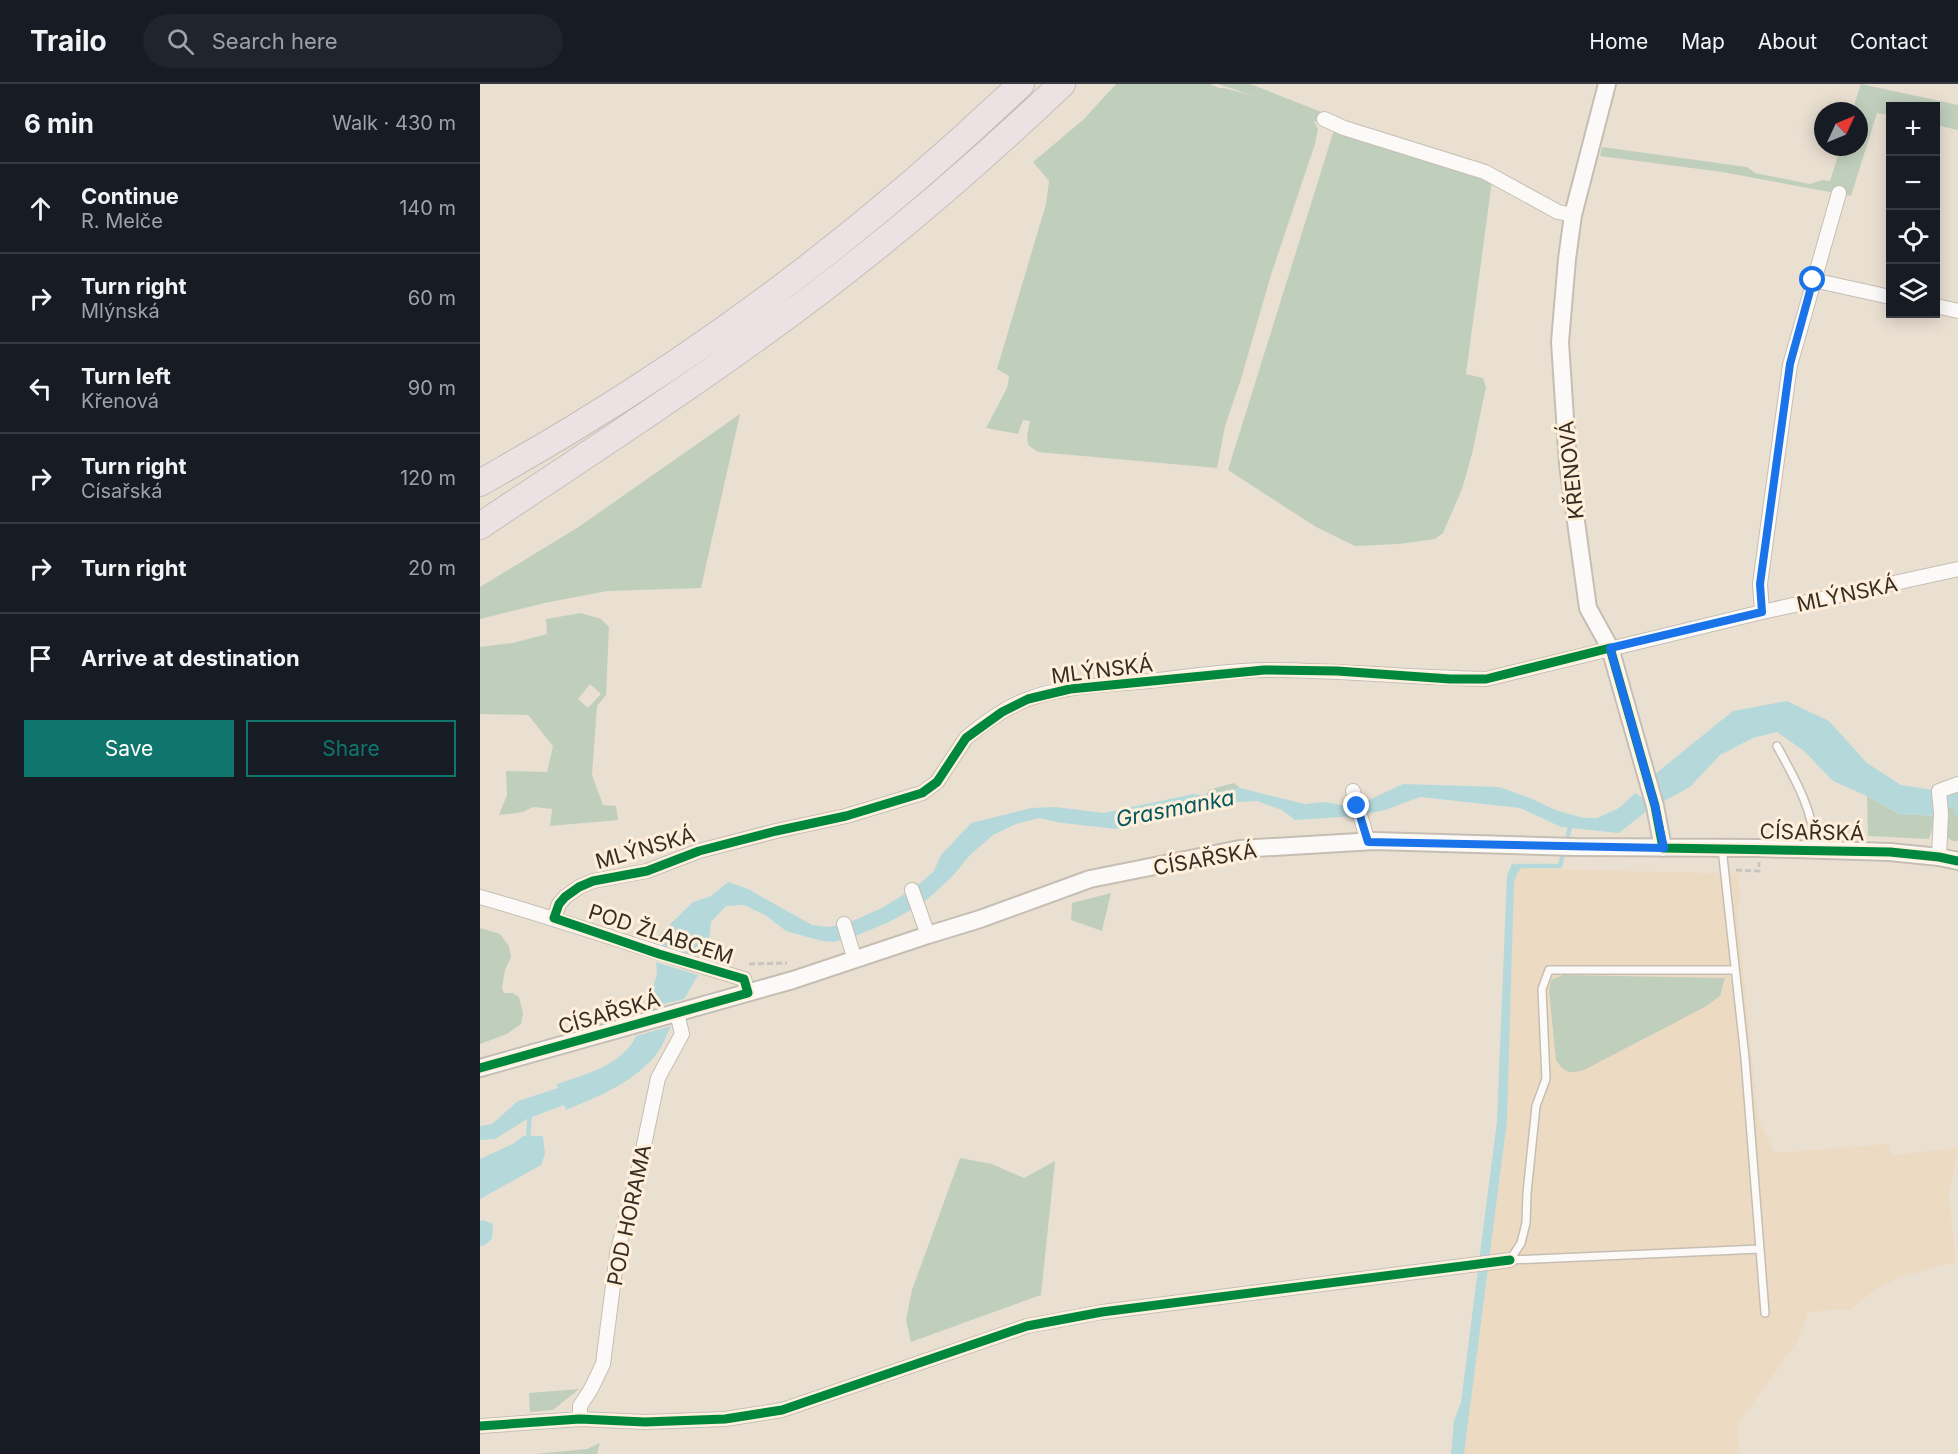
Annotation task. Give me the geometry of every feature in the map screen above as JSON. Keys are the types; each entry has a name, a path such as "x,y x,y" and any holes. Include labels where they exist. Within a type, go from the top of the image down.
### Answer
{"highway":[{"path":"480,483 618,400 749,310 900,192 1021,84"},
{"path":"480,526 748,345 851,268 982,158 1062,84"},
{"path":"480,514 589,452"}],"street":[{"name":"KŘENOVÁ","path":"1607,84 1573,215 1567,259 1560,342 1568,464 1588,608 1610,648 1653,800 1664,848"},
{"path":"1324,119 1344,128 1485,172 1558,212 1573,215"},
{"path":"1762,612 1760,584 1790,364 1839,193"},
{"path":"1813,280 1886,296"},
{"path":"1940,307 1958,311"},
{"name":"MLÝNSKÁ","path":"554,918 559,904 565,897 593,881 647,871 699,851 856,813 922,793 937,782 966,738 1002,712 1028,699 1070,689 1264,670 1337,670 1450,679 1486,679 1762,612 1958,569"},
{"path":"1940,857 1939,790 1958,784"},
{"path":"1353,791 1368,842"},
{"name":"CÍSAŘSKÁ","path":"480,1068 793,980 928,934 980,919 1093,878 1138,871 1232,850 1368,842 1890,852 1958,861"},
{"path":"912,890 928,934"},
{"name":"POD ŽLABCEM","path":"480,897 554,918 659,954 744,979 748,993"},
{"path":"844,924 855,960"},
{"name":"POD HORAMA","path":"580,1419 580,1406 603,1364 617,1254 640,1164 658,1078 682,1034 677,1013"},
{"path":"480,1426 580,1419 645,1422 725,1419 782,1410 876,1380 1027,1326 1125,1309 1510,1260"}],"lane":[{"path":"1777,746 1804,799 1815,832 1815,850"},
{"path":"1722,848 1745,1058 1765,1312"},
{"path":"1510,1260 1521,1243 1526,1223 1536,1106 1546,1079 1542,989 1549,970 1735,970"},
{"path":"1510,1260 1760,1250"}],"path":[{"path":"1724,868 1759,871 1759,848"},
{"path":"747,964 788,963 793,980"}],"shaded area":[{"path":"1521,868 1739,874 1740,906 1737,907 1758,1118 1775,1153 1888,1144 1892,1155 1958,1148 1949,1194 1955,1262 1901,1277 1872,1292 1851,1309 1808,1312 1798,1340 1737,1426 1740,1454 1464,1454 1507,1121 1514,883"}],"green space":[{"path":"1116,84 1210,84 1254,96 1218,84 1250,84 1324,113 1324,125 1314,121 1318,129 1315,144 1271,275 1225,426 1217,468 1038,452 1028,445 1030,421 1023,420 1018,434 986,428 1007,388 1009,376 997,369 1046,204 1049,181 1033,162 1084,119"},
{"path":"1861,84 1958,105 1958,130 1940,126 1940,102 1886,102 1886,114 1877,113 1868,142 1868,102 1855,102"},
{"path":"1334,130 1492,181 1466,374 1483,378 1486,387 1462,489 1443,533 1435,539 1399,544 1355,546 1316,527 1228,470"},
{"path":"1602,147 1747,167 1755,173 1810,184 1822,180 1830,181 1838,156 1864,156 1851,196 1722,172 1600,156"},
{"path":"740,414 701,588 607,591 480,619 480,587 577,528"},
{"path":"581,613 601,619 609,627 606,695 597,706 592,775 603,805 616,806 618,820 550,826 552,809 533,807 523,812 499,815 507,795 506,771 547,772 553,746 528,715 480,714 480,647 513,643 547,634 546,619","holes":["590,684 601,694 588,708 578,699"]},
{"path":"1234,783 1240,788 1207,794 1208,790"},
{"path":"1867,796 1899,814 1936,816 1929,839 1868,836"},
{"path":"1958,805 1958,841 1952,841 1948,838 1945,809"},
{"path":"1111,893 1102,931 1071,920 1072,903"},
{"path":"480,928 500,934 509,946 511,957 505,970 502,988 504,993 513,993 519,997 523,1013 521,1024 507,1034 480,1044"},
{"path":"1563,975 1725,978 1720,996 1705,1007 1584,1070 1571,1072 1562,1068 1556,1060 1549,991 1551,980"},
{"path":"960,1158 992,1164 1024,1178 1055,1161 1041,1295 911,1342 906,1320 912,1290"},
{"path":"579,1389 553,1410 530,1412 529,1393"},
{"path":"600,1443 597,1454 535,1454 587,1449"}],"water":[{"name":"Grasmanka","path":"1787,701 1829,721 1867,763 1901,785 1933,790 1958,790 1958,805 1945,809 1936,816 1899,814 1833,781 1804,751 1777,732 1753,738 1720,755 1690,787 1648,810 1619,833 1561,827 1520,808 1420,797 1385,810 1356,816 1295,820 1282,810 1257,801 1202,804 1117,829 1039,818 1016,824 993,835 922,904 887,923 853,937 834,942 822,941 786,931 765,915 744,905 726,906 711,922 707,956 670,1024 660,1049 646,1066 625,1082 590,1100 566,1110 564,1105 527,1119 495,1139 480,1140 480,1126 492,1124 518,1101 558,1088 557,1084 602,1068 630,1046 648,1008 656,1004 659,998 652,991 657,974 656,962 662,945 659,935 693,902 711,896 728,882 748,889 812,925 828,927 848,923 882,908 916,887 934,871 941,855 971,823 1031,808 1055,807 1104,813 1193,794 1201,795 1240,788 1305,804 1324,802 1354,807 1403,784 1499,787 1555,810 1584,818 1597,818 1619,808 1635,793 1645,799 1657,787 1655,774 1733,711"},
{"path":"1512,863 1521,868 1514,883 1507,1121 1464,1454 1451,1454 1454,1421 1461,1402 1497,1121 1507,876"},
{"path":"523,1136 543,1136 545,1154 541,1165 480,1199 480,1159 513,1144"},
{"path":"480,1221 493,1224 492,1239 480,1246"}],"pier":[{"path":"662,945 704,958 698,975 656,962"},
{"path":"684,999 671,1026 636,1036 648,1008"}],"waterway":[{"path":"1954,802 1958,814"},
{"path":"1515,870 1517,866 1560,866 1571,823"},
{"path":"528,1138 530,1114"}],"cycle path":[{"path":"480,1068 748,993 744,979 659,954 554,918 559,904 579,887 593,881 647,871 699,851 846,816 922,793 937,782 966,738 1002,712 1028,699 1070,689 1264,670 1337,671 1450,679 1486,679 1610,648 1655,806 1663,848 1890,852 1958,861"},
{"path":"480,1426 580,1419 645,1422 725,1419 782,1410 1027,1326 1102,1312 1510,1260"}],"route":[{"path":"1357,806 1368,842 1664,848 1655,806 1610,648 1670,636 1762,612 1760,584 1790,364 1813,280"}]}
